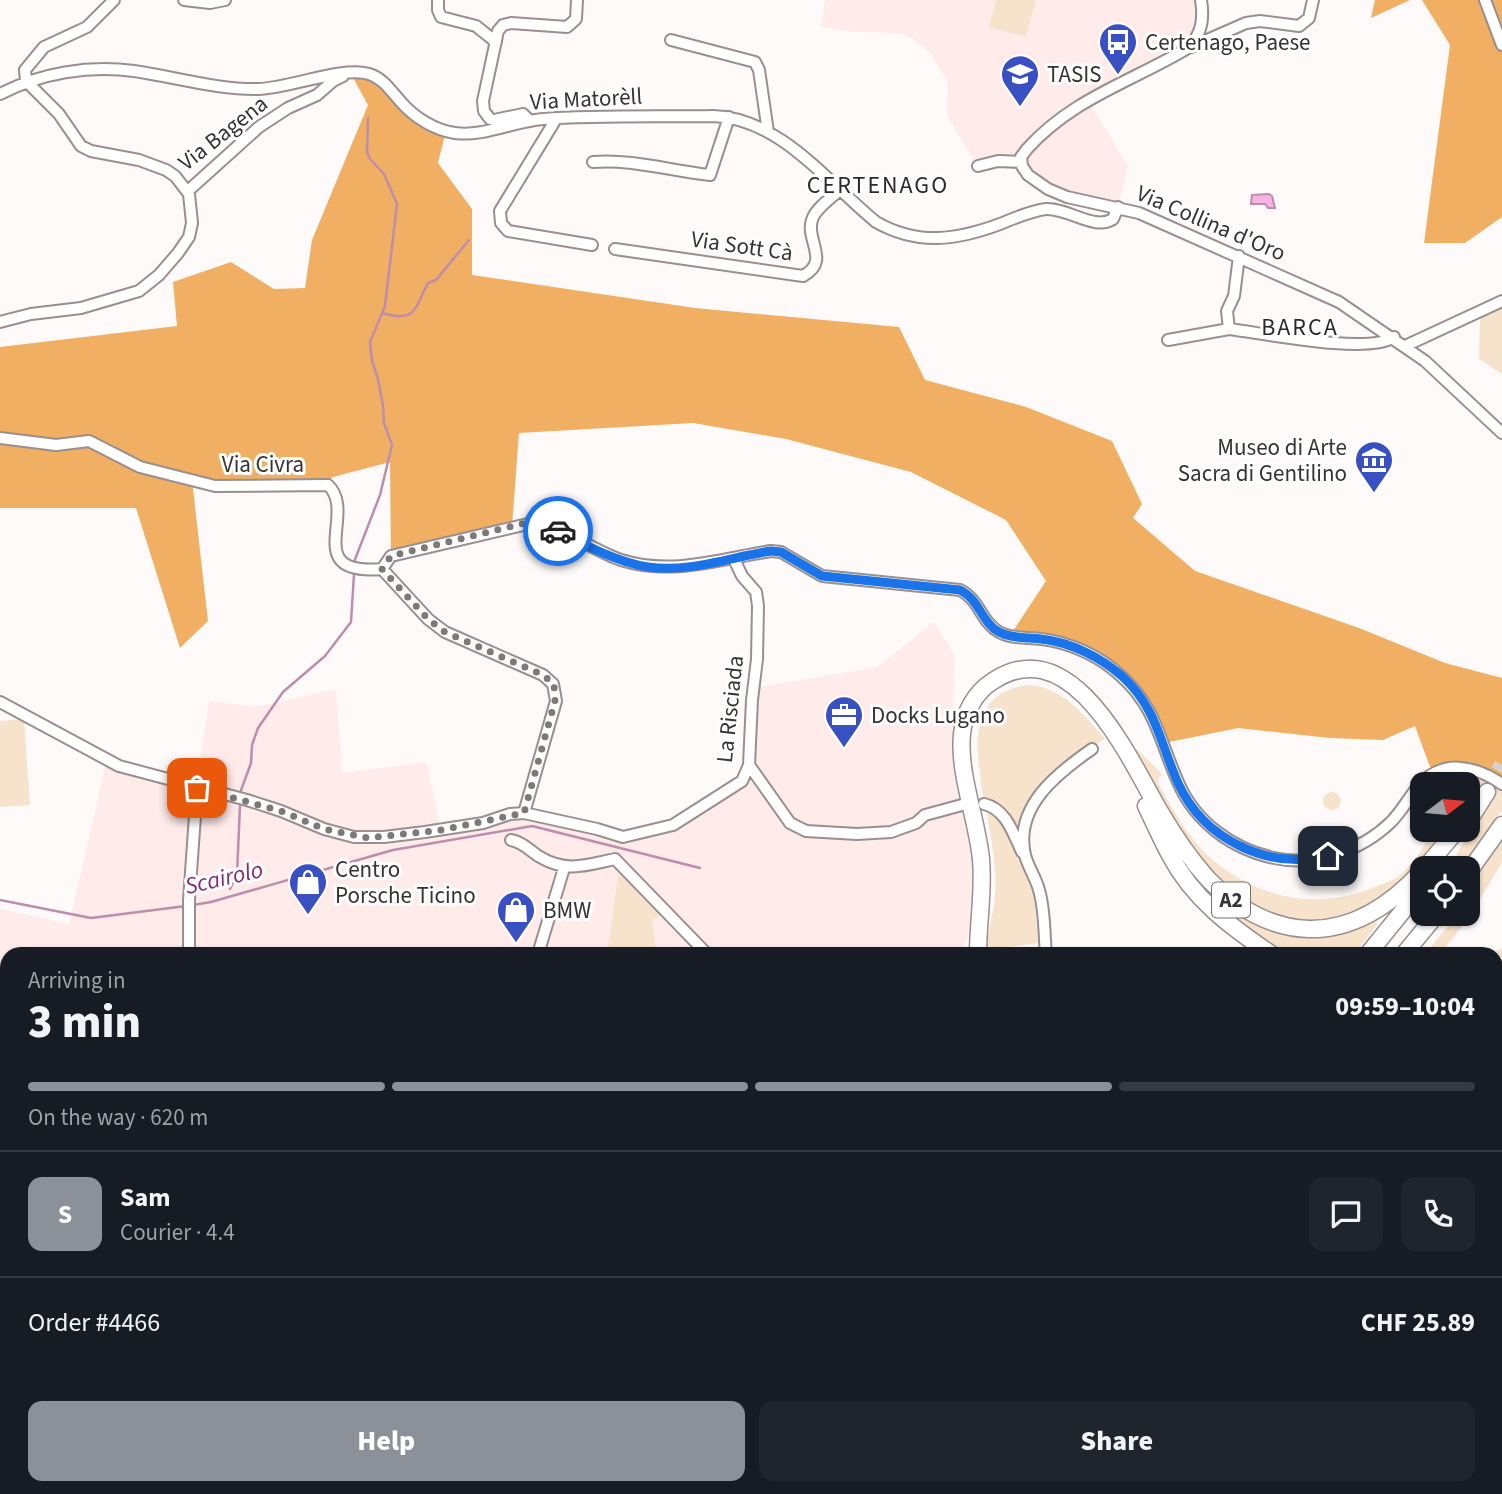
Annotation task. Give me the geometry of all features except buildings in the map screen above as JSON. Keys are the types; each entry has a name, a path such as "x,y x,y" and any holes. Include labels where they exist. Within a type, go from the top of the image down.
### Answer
{"highway":[{"name":"A2","path":"978,947 981,861 963,762 962,737 966,714 978,694 996,679 1030,670 1053,674 1074,687 1092,704 1114,732 1165,820 1199,869 1227,897 1249,912 1273,922 1312,929 1350,922 1384,905 1410,882"},
{"name":"A2","path":"1127,755 1140,792 1170,856 1183,876 1217,914 1262,947"},
{"path":"1480,801 1486,794 1480,803"},
{"path":"1480,856 1502,825"},
{"name":"A2","path":"1435,856 1447,842"},
{"name":"A2","path":"969,947 981,901"},
{"path":"1374,947 1410,902"},
{"path":"1410,947 1427,926"},
{"path":"1417,947 1430,926"}],"street":[{"path":"26,81 25,70 35,55 51,42 87,27 114,0"},
{"path":"184,0 210,3 225,0"},
{"path":"438,0 441,17 476,26 496,42"},
{"path":"530,121 523,114 494,120 484,111 483,101 500,27 507,23 567,27 576,19 577,0"},
{"path":"1188,48 1196,41 1202,26 1201,0"},
{"path":"978,166 998,161 1021,162 1023,154 1034,141 1086,99 1188,48 1246,23 1260,21 1299,26 1309,18 1313,0"},
{"path":"1485,0 1502,45"},
{"path":"671,40 755,62 759,70 768,132"},
{"name":"Via Matorèll","path":"0,94 26,81 66,72 106,69 231,88 274,88 316,79 366,73 379,78 411,112 446,131 477,132 530,121 556,119 729,117 768,132 886,228 901,233 937,239 971,235 1026,214 1049,209 1104,223 1113,219 1118,207"},
{"name":"Via Bagena","path":"26,81 59,114 84,148 91,152 139,160 166,170 189,190 259,127 288,108 319,94 333,81 351,74"},
{"path":"316,79 319,94"},
{"path":"593,162 641,164 710,175 729,117"},
{"path":"556,119 500,211 500,223 508,231 592,245"},
{"name":"Via Collina d'Oro","path":"1021,162 1028,175 1067,197 1139,213 1339,302 1394,337 1425,361 1502,433"},
{"path":"0,322 124,297 148,285 189,237 192,223 189,190"},
{"name":"Via Sott Cà","path":"615,248 803,276 811,270 816,260 811,229 813,216 839,191"},
{"path":"1229,329 1227,311 1234,296 1240,256"},
{"path":"1405,346 1502,301"},
{"path":"1168,340 1229,329 1354,345 1384,343 1394,337"},
{"name":"Via Civra","path":"0,438 56,445 89,441 140,467 215,486 328,485 337,500 335,547 339,558 346,566 368,570 382,569"},
{"path":"524,813 555,701 554,684 543,675 445,632 428,619 382,569 391,556 531,523 550,527 620,559 648,567 674,567 771,551 781,552 822,576 960,590 973,598 988,622 999,632 1061,643 1097,658 1123,677 1146,705 1158,727 1178,782 1195,810 1224,837 1262,855 1285,860 1302,860 1323,858 1353,849 1383,830 1423,782 1443,771 1461,767 1476,769 1502,784"},
{"name":"La Risciada","path":"623,838 673,825 741,780 749,765 757,659 757,596 742,576 734,559"},
{"path":"0,702 119,766 270,807 324,829 368,838 441,830 524,813 597,829 623,838 615,859"},
{"path":"1025,858 1024,825 1033,802 1072,763 1092,749"},
{"path":"749,765 790,823 806,831 857,834 891,832 916,823 925,815 962,805"},
{"path":"189,947 188,900 197,788"},
{"path":"984,804 997,809 1004,816 1039,887 1045,947"},
{"path":"511,841 517,841 538,856 564,868 615,859"},
{"path":"615,859 700,947"},
{"path":"541,947 564,868"}],"shaded area":[{"name":"TASIS","path":"825,0 1201,0 1196,41 1087,99 1128,166 1118,207 1048,189 1021,162 978,166 947,116 948,82 931,54 912,38 899,33 855,32 821,27"},
{"path":"996,0 1036,0 1026,37 989,27"},
{"path":"1375,0 1410,0 1371,18"},
{"path":"1422,0 1502,0 1502,217 1465,243 1424,243 1450,45"},
{"path":"366,73 403,104 446,131 438,163 472,209 472,275 695,308 899,327 925,380 1026,407 1112,441 1142,504 1133,518 1195,571 1359,628 1445,663 1502,678 1502,779 1476,766 1430,767 1415,726 1383,740 1330,738 1238,728 1169,742 1155,710 1138,687 1045,634 1013,631 1046,581 1006,520 911,472 786,439 693,423 519,433 512,526 391,556 390,462 333,477 324,484 192,480 208,621 180,648 136,508 0,508 0,347 177,326 173,282 231,262 274,289 305,288 312,240 368,105 351,74"},
{"path":"1269,194 1275,208 1268,208 1265,204 1251,204 1252,195"},
{"path":"1502,305 1502,374 1479,359 1480,317"},
{"path":"934,622 954,655 953,749 972,857 973,906 964,947 0,947 0,909 69,924 107,759 196,787 209,701 256,707 336,689 342,773 426,762 441,830 524,813 623,837 673,825 742,780 749,765 754,688 877,667"},
{"path":"1027,685 1062,696 1080,711 1105,739 1080,753 1029,800 1022,824 1021,843 984,799 978,741 979,728 989,704 1011,689"},
{"path":"24,719 30,805 0,807 0,721"},
{"path":"1137,749 1162,774 1158,779 1159,785 1200,848 1226,870 1265,891 1286,897 1330,899 1353,895 1387,882 1399,876 1410,865 1410,871 1373,902 1346,915 1317,922 1287,920 1257,908 1226,886 1198,856 1174,822 1134,750"},
{"path":"1480,778 1502,789 1502,811 1471,856 1456,856 1464,842 1480,842 1480,817 1489,803 1481,787"},
{"path":"1328,792 1336,792 1341,801 1339,808 1328,810 1323,805 1323,797"},
{"path":"986,808 998,814 1033,880 1038,943 1008,947 987,946 994,902 993,852"},
{"path":"1502,838 1502,862 1480,900 1480,874"},
{"path":"1426,842 1433,842 1423,856 1416,856"},
{"path":"1177,851 1219,897 1333,933 1376,921 1377,925 1360,947 1272,947 1242,927 1192,879"},
{"path":"622,875 661,915 652,920 655,947 608,947 618,877"},
{"path":"1448,926 1462,926 1446,947 1431,947"}],"waterway":[{"path":"354,562 380,495 392,445 384,423 370,342 385,306 397,204 384,174 367,152 368,118"},
{"path":"382,313 402,316 413,312 428,283 436,280 469,240"},
{"path":"240,793 251,763 252,745 258,728 283,692 325,656 351,622 354,574"},
{"path":"230,889 237,875 240,805"},
{"name":"Scairolo","path":"193,905 393,850 532,826 700,868"},
{"name":"Scairolo","path":"0,900 91,918 186,906"}],"tunnel":[{"path":"1487,792 1502,765"}],"way so far":[{"path":"197,788 247,800 324,829 368,838 441,830 524,813 555,701 554,684 543,675 445,632 428,619 382,569 391,556 525,523 538,523 558,531"}],"place":[{"name":"Certenago, Paese","path":"1118,76"},
{"name":"TASIS","path":"1020,108"},
{"name":"Museo di Arte Sacra di Gentilino","path":"1374,494"},
{"name":"Docks Lugano","path":"844,749"},
{"name":"Centro Porsche Ticino","path":"308,916"},
{"name":"BMW","path":"516,944"}],"district":[{"name":"CERTENAGO","path":"878,185"},
{"name":"BARCA","path":"1300,327"}],"route":[{"path":"558,531 620,559 648,567 698,565 771,551 781,552 822,576 960,590 973,598 988,622 999,632 1061,643 1097,658 1123,677 1152,715 1182,791 1203,820 1224,837 1234,844 1273,858 1302,860 1328,856"}]}
